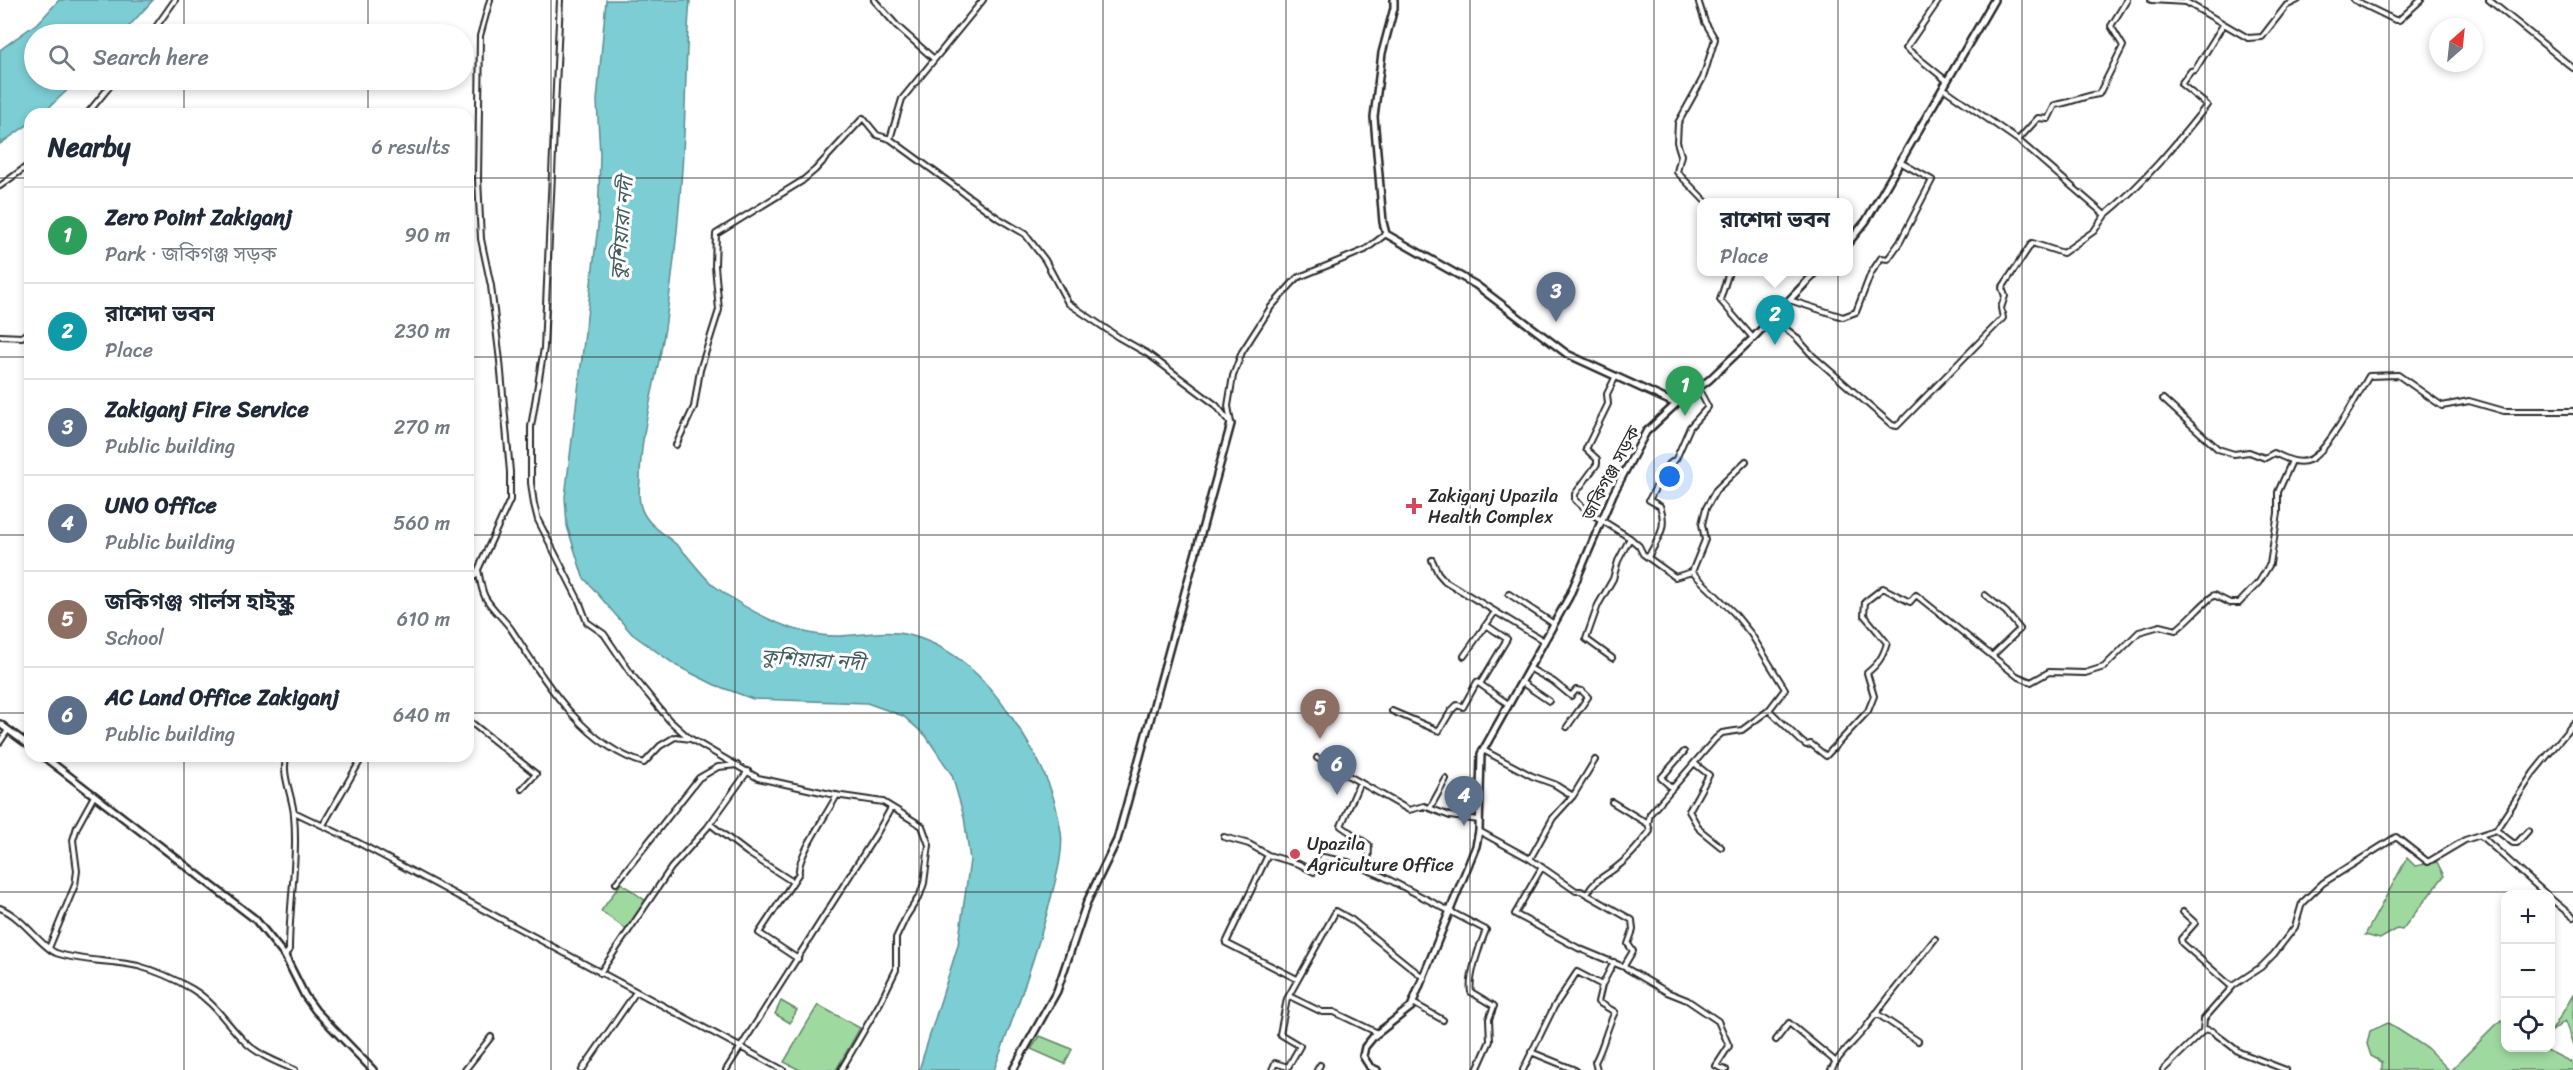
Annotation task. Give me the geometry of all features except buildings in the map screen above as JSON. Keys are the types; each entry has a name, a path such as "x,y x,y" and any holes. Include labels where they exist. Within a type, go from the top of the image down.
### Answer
{"main road":[{"path":"1394,0 1382,53 1374,117 1386,234 1476,285 1567,354 1676,404"},
{"path":"1853,237 1866,221 1994,0"},
{"name":"জকিগঞ্জ সড়ক","path":"1377,1070 1370,1067 1363,1056 1365,1047 1378,1033 1411,1007 1425,978 1476,846 1479,831 1483,750 1569,597 1613,494 1647,432 1753,338 1812,276"},
{"path":"1012,1070 1057,991 1087,902 1117,840 1231,424"},
{"path":"0,724 24,742"},
{"path":"50,762 255,919 285,956 310,1004 373,1070"}],"street":[{"path":"158,24 175,0"},
{"path":"474,575 510,500 510,472 500,361 491,286 481,239 478,179 480,36 490,0"},
{"path":"560,0 544,348 531,427 531,483 538,520 557,554 587,622 604,634 638,683 669,720 691,739 758,778 883,802 922,826 929,845 924,883 920,895 896,938 896,970 841,1070"},
{"path":"874,0 897,26 934,59"},
{"path":"890,140 902,99 983,0"},
{"path":"1698,0 1705,22 1715,39 1703,78 1678,123 1677,142 1681,155 1677,172 1702,198"},
{"path":"1940,0 1906,48 1947,81"},
{"path":"2018,140 2038,118 2048,119 2055,105 2069,103 2085,95 2098,94 2123,46 2111,26 2127,0"},
{"path":"2151,0 2186,2 2248,38 2262,37 2286,6 2298,0"},
{"path":"2354,0 2395,20 2399,20 2421,0"},
{"path":"2488,0 2573,68"},
{"path":"1772,318 1795,336 1813,356 1892,425 1897,426 2003,318 2001,308 2005,296 2002,288 2032,243 2063,253 2094,231 2105,214 2126,196 2207,105 2181,84 2199,65 2202,56 2223,24"},
{"path":"1943,88 2018,140 2105,214"},
{"path":"92,108 107,90"},
{"path":"676,445 694,407 700,370 719,310 715,266 716,234 802,181 863,118 877,135 890,140 998,218 1025,234 1045,260 1068,303 1118,338 1148,354 1216,405 1231,424"},
{"path":"1789,300 1843,317 1856,312 1871,273 1881,258 1888,259 1900,242 1932,180 1900,162"},
{"path":"0,186 24,168"},
{"path":"1231,424 1228,406 1233,376 1251,337 1278,298 1297,279 1365,250 1386,234"},
{"path":"1729,276 1720,300 1753,338"},
{"path":"0,336 24,335"},
{"path":"2163,399 2218,449 2234,454 2249,452 2265,458 2274,453 2292,461 2310,460 2323,448 2349,413 2368,376 2398,375 2442,406 2469,401 2504,411 2573,411"},
{"path":"1616,376 1607,394 1608,404 1586,449 1597,459 1598,464 1575,494 1575,500 1630,538 1675,578 1692,572 1705,540 1702,524 1706,508 1716,490 1746,461"},
{"path":"1648,556 1662,533 1664,518 1660,507 1649,500 1667,466 1676,459 1690,427 1708,407 1698,388"},
{"path":"1769,710 1806,745 1811,744 1826,756 1861,720 1868,711 1874,696 1867,673 1877,665 1884,654 1887,643 1864,615 1865,602 1883,588 1910,602 1916,595 1925,600 1931,609 2017,676 2031,682 2049,672 2085,674 2104,667 2139,632 2160,626 2176,630 2214,595 2230,603 2239,603 2259,582 2270,564 2278,513 2278,492 2292,461"},
{"path":"1612,658 1586,639 1598,605 1613,579 1618,561 1630,538"},
{"path":"1432,560 1438,573 1445,580 1544,641"},
{"path":"478,570 485,596 504,619 564,706 585,728 626,758 644,763 660,746 675,737 691,739"},
{"path":"1587,894 1599,877 1616,868 1642,842 1650,831 1648,824 1650,814 1671,787 1722,733 1742,730 1769,710 1785,689 1751,634 1734,613 1692,572"},
{"path":"1509,594 1554,624"},
{"path":"1985,596 2006,612 2020,629 1993,656"},
{"path":"1464,656 1495,612"},
{"path":"1480,684 1507,639 1486,625"},
{"path":"1529,668 1554,682 1571,696 1576,690 1588,697 1567,726"},
{"path":"1392,711 1439,731 1457,705 1463,707 1477,682 1508,704"},
{"path":"1521,682 1549,701"},
{"path":"2205,1029 2204,1019 2232,987 2261,968 2274,954 2295,927 2302,903 2323,883 2392,839 2398,838 2428,862 2465,840 2496,830 2534,772 2573,724"},
{"path":"474,725 536,774 522,789"},
{"path":"0,742 8,730"},
{"path":"1483,750 1532,776 1554,784 1573,796"},
{"path":"1671,787 1661,778 1684,752"},
{"path":"1317,758 1409,810 1424,806 1450,816 1479,820"},
{"path":"1530,859 1553,818 1573,796 1595,760"},
{"path":"285,762 295,832 289,950 285,956"},
{"path":"323,825 360,762"},
{"path":"1694,763 1709,775 1689,811 1700,830 1721,847"},
{"path":"616,883 699,778 718,767 738,765"},
{"path":"600,973 671,868 710,824 748,771"},
{"path":"1430,808 1446,779"},
{"path":"1360,782 1341,826 1369,845 1368,870"},
{"path":"798,959 759,933 793,882 807,850 837,795"},
{"path":"49,948 75,885 77,872 73,840 93,796"},
{"path":"1612,802 1648,824"},
{"path":"726,1070 891,808"},
{"path":"294,813 323,825 784,1070"},
{"path":"710,824 748,853 793,882"},
{"path":"2496,830 2513,843 2517,843 2528,831"},
{"path":"1479,831 1530,859 1576,891 1587,894 1632,920 1633,930 1628,944 1634,951 1624,967"},
{"path":"2481,836 2542,890"},
{"path":"1224,837 1249,844 1268,855 1299,864 1314,872 1323,857 1348,862 1486,930 1469,984 1471,992 1494,1006 1490,1018 1490,1041 1477,1070"},
{"path":"1268,855 1226,943 1297,979"},
{"path":"1542,867 1515,914 1578,948 1614,962 1667,992 1687,1000 1718,1021 1729,1046 1714,1068 1726,1070"},
{"path":"2555,902 2573,916"},
{"path":"0,908 14,914 54,952 136,966 163,974 208,1000 245,1042 261,1054 295,1070"},
{"path":"1272,1070 1275,1063 1288,1067 1300,1046 1280,1034 1288,996 1336,911 1352,920 1425,978"},
{"path":"2183,912 2195,923 2181,939 2182,943 2232,987"},
{"path":"1831,1070 1835,1061 1860,1035 1935,939"},
{"path":"1597,1070 1595,1062 1604,1046 1605,1035 1615,1012 1598,1002 1602,985 1614,962"},
{"path":"1523,1070 1560,997 1577,972 1602,985"},
{"path":"582,1070 636,992"},
{"path":"1288,996 1322,1012 1334,1012 1378,1033"},
{"path":"1413,1003 1443,1020"},
{"path":"1876,1012 1918,1041"},
{"path":"1776,1040 1789,1023 1835,1061"},
{"path":"2163,1070 2205,1029"},
{"path":"2205,1029 2212,1031 2239,1052 2286,1070"},
{"path":"465,1070 491,1037"},
{"path":"1531,1052 1575,1070"},
{"path":"1317,1070 1320,1065"}],"green space":[{"path":"2407,858 2415,866 2437,862 2444,876 2402,930 2397,929 2380,939 2365,935"},
{"path":"621,883 646,901 627,930 601,911"},
{"path":"2573,995 2573,1045 2565,1021 2555,1029"},
{"path":"781,1001 797,1010 790,1023 775,1014"},
{"path":"818,1005 860,1028 836,1070 800,1070 784,1062"},
{"path":"2501,1020 2501,1052 2551,1052 2573,1063 2573,1070 2451,1070"},
{"path":"2388,1023 2427,1048 2449,1070 2382,1070 2382,1062 2371,1056 2367,1044 2370,1031"},
{"path":"1040,1036 1072,1049 1065,1064 1031,1049"}],"water":[{"path":"59,0 153,0 131,24 36,24"},
{"name":"কুশিয়ারা নদী","path":"606,0 690,0 683,157 675,251 663,341 646,420 641,460 639,497 644,514 682,550 713,585 740,604 771,620 803,632 820,635 900,633 926,640 955,656 991,689 1001,702 1029,744 1049,785 1061,832 1059,865 1032,963 994,1070 919,1070 958,945 970,860 964,817 952,775 926,736 903,716 867,703 753,699 715,685 677,666 632,634 583,577 567,526 565,497 598,226 600,154 597,101"},
{"path":"24,33 24,90 67,90 48,108 24,108 24,127 0,144 0,50"}],"place":[{"name":"Zakiganj Fire Service","path":"1556,322"},
{"name":"রাশেদা ভবন","path":"1775,345"},
{"name":"Zero Point Zakiganj","path":"1685,416"},
{"name":"Zakiganj Upazila Health Complex","path":"1414,506"},
{"name":"জকিগঞ্জ গার্লস হাইস্কুল","path":"1320,739"},
{"name":"AC Land Office Zakiganj","path":"1337,795"},
{"name":"UNO Office","path":"1464,826"},
{"name":"Upazila Agriculture Office","path":"1295,854"}]}
